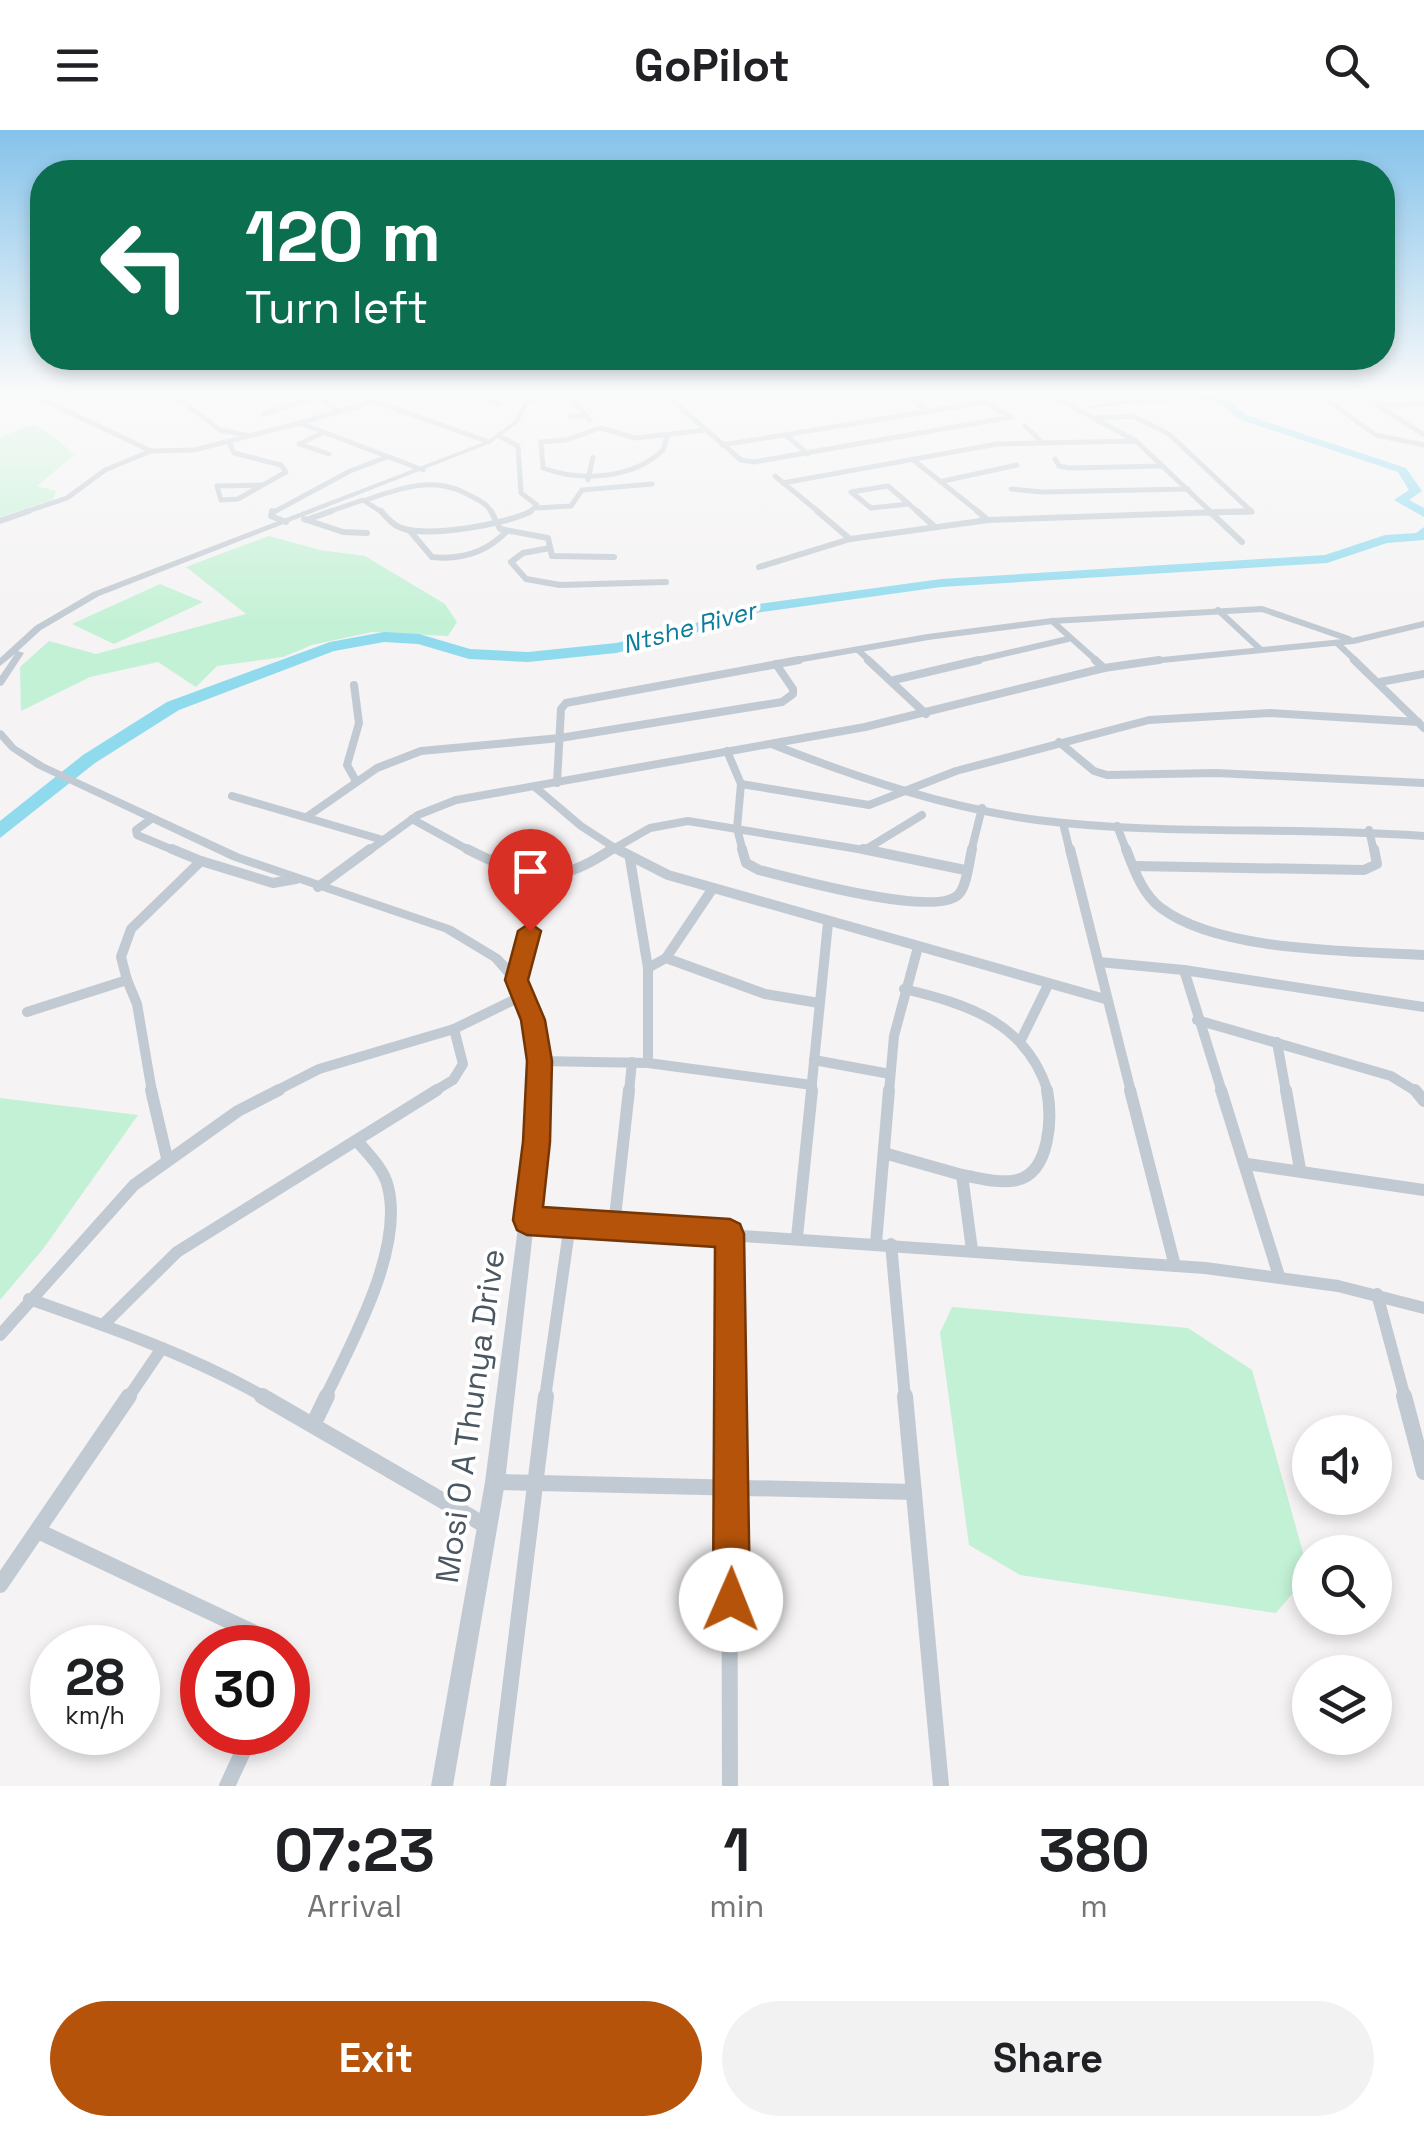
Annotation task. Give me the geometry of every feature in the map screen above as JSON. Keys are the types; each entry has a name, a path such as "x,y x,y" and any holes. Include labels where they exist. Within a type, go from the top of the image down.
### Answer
{"street":[{"path":"0,521 67,498 103,472"},
{"path":"262,485 215,488 221,500 229,502 262,485 285,473 285,472"},
{"path":"286,522 271,516 272,511 349,472"},
{"path":"303,518 417,472"},
{"path":"520,472 521,494 536,501 537,508"},
{"path":"561,472 588,476 609,472"},
{"path":"587,489 589,472"},
{"path":"783,482 840,472"},
{"path":"930,472 988,520"},
{"path":"943,481 984,472"},
{"path":"1171,472 1242,542"},
{"path":"759,567 850,540 988,520 1247,514 1252,510 1211,472"},
{"path":"775,476 850,540"},
{"path":"0,683 4,661 16,645 68,607 286,522 411,484 445,484 487,504 500,528 548,538 552,556 614,557"},
{"path":"366,500 396,526 428,533 522,516 537,508 569,506 578,491 587,489 652,484"},
{"path":"911,504 872,508 851,494 884,485 911,504 934,527"},
{"path":"1011,488 1042,492 1188,489"},
{"path":"303,518 344,532 367,533"},
{"path":"409,530 436,560 490,547 507,531"},
{"path":"550,548 516,556 511,562 526,580 560,585 666,582"},
{"path":"4,661 66,614 144,575"},
{"path":"1218,610 1260,650"},
{"path":"557,784 561,708 571,700 1052,621 1271,610 1354,641"},
{"path":"1052,621 1104,668"},
{"path":"318,886 412,819 445,803 926,714 1104,668 1354,641 1424,624"},
{"path":"894,680 1068,639"},
{"path":"1337,642 1421,725"},
{"path":"858,650 926,714"},
{"path":"308,816 394,759 421,750 560,738 782,702 793,689 776,664"},
{"path":"1380,682 1424,674"},
{"path":"354,685 360,722 346,766 356,782"},
{"path":"741,784 858,805 878,804 956,771 1149,720 1270,713 1421,725"},
{"path":"0,733 12,748 41,766 150,819 296,880 448,929 481,947 520,988"},
{"path":"1059,742 1094,771 1108,775 1216,772 1424,783"},
{"path":"773,744 909,789 982,808 1063,822 1369,830 1424,836"},
{"path":"728,751 741,784 736,828 746,863 753,868 857,892 950,900 960,895 982,808"},
{"path":"535,787 580,826 630,859 712,890 1106,999"},
{"path":"232,796 383,840"},
{"path":"868,848 922,816"},
{"path":"150,819 135,834 201,861 273,883 296,880"},
{"path":"412,819 480,856 556,878 578,872 639,833 677,822 868,848 965,870"},
{"path":"1063,822 1175,1266"},
{"path":"1117,826 1153,900 1188,925 1290,943 1424,955"},
{"path":"1134,866 1369,869 1378,861 1369,830"},
{"path":"630,859 648,968 648,1062"},
{"path":"167,1158 144,1059 137,1004 122,956 131,929 201,861"},
{"path":"0,1335 108,1211 167,1158 238,1111 300,1077 337,1061 454,1029 520,988 532,918 556,878"},
{"path":"648,968 666,958 712,890"},
{"path":"797,1238 828,923"},
{"path":"918,947 904,989 890,1074 883,1243 914,1492 941,1786"},
{"path":"666,958 765,994 819,1002"},
{"path":"1099,962 1184,970 1424,1007"},
{"path":"1184,970 1279,1276"},
{"path":"27,1012 127,980"},
{"path":"1020,1042 1048,985"},
{"name":"Mosi O A Thunya Drive","path":"442,1786 495,1482 536,1142 540,1061 533,1020 520,988"},
{"path":"884,1154 962,1175 1026,1178 1035,1169 1050,1120 1050,1095 1040,1068 1020,1042 974,1008 904,989"},
{"path":"1197,1020 1391,1076 1413,1088 1424,1101"},
{"path":"102,1325 177,1252 358,1142 458,1075 463,1059 454,1029"},
{"path":"1277,1042 1300,1169"},
{"path":"814,1060 890,1074"},
{"path":"540,1061 648,1062 812,1085"},
{"path":"614,1226 632,1062"},
{"path":"314,1423 358,1324 388,1236 389,1188 380,1169 358,1142"},
{"path":"1246,1164 1424,1190"},
{"path":"962,1175 972,1250"},
{"path":"527,1220 883,1243 1279,1276 1377,1294 1424,1308"},
{"path":"498,1786 570,1224"},
{"path":"730,1234 730,1786"},
{"path":"1377,1294 1424,1472"},
{"path":"29,1299 162,1348 238,1382 488,1527"},
{"path":"0,1585 162,1348"},
{"path":"495,1482 914,1492"},
{"path":"38,1530 235,1625"},
{"path":"228,1786 242,1755"}],"green space":[{"path":"0,472 53,472 37,486 57,491 52,500 0,517"},
{"path":"269,536 320,550 365,556 445,604 457,622 448,636 372,632 312,645 283,657 217,666 196,687 158,662 90,677 21,711 20,667 49,641 96,654 246,614 186,567"},
{"path":"160,584 203,602 114,644 72,624"},
{"path":"0,1098 138,1115 43,1249 0,1300"},
{"path":"952,1307 1188,1328 1252,1370 1298,1535 1292,1535 1292,1594 1276,1613 1020,1575 969,1545 940,1333"}],"waterway":[{"path":"1404,472 1416,491 1400,500 1424,513"},
{"name":"Ntshe River","path":"0,831 89,759 173,706 330,647 384,637 419,639 469,654 528,657 616,648 688,631 737,611 941,583 1327,559 1385,539 1420,537 1424,531"}],"route":[{"path":"530,931 516,980 530,1008 540,1061 527,1220 730,1234 731,1600"}]}
